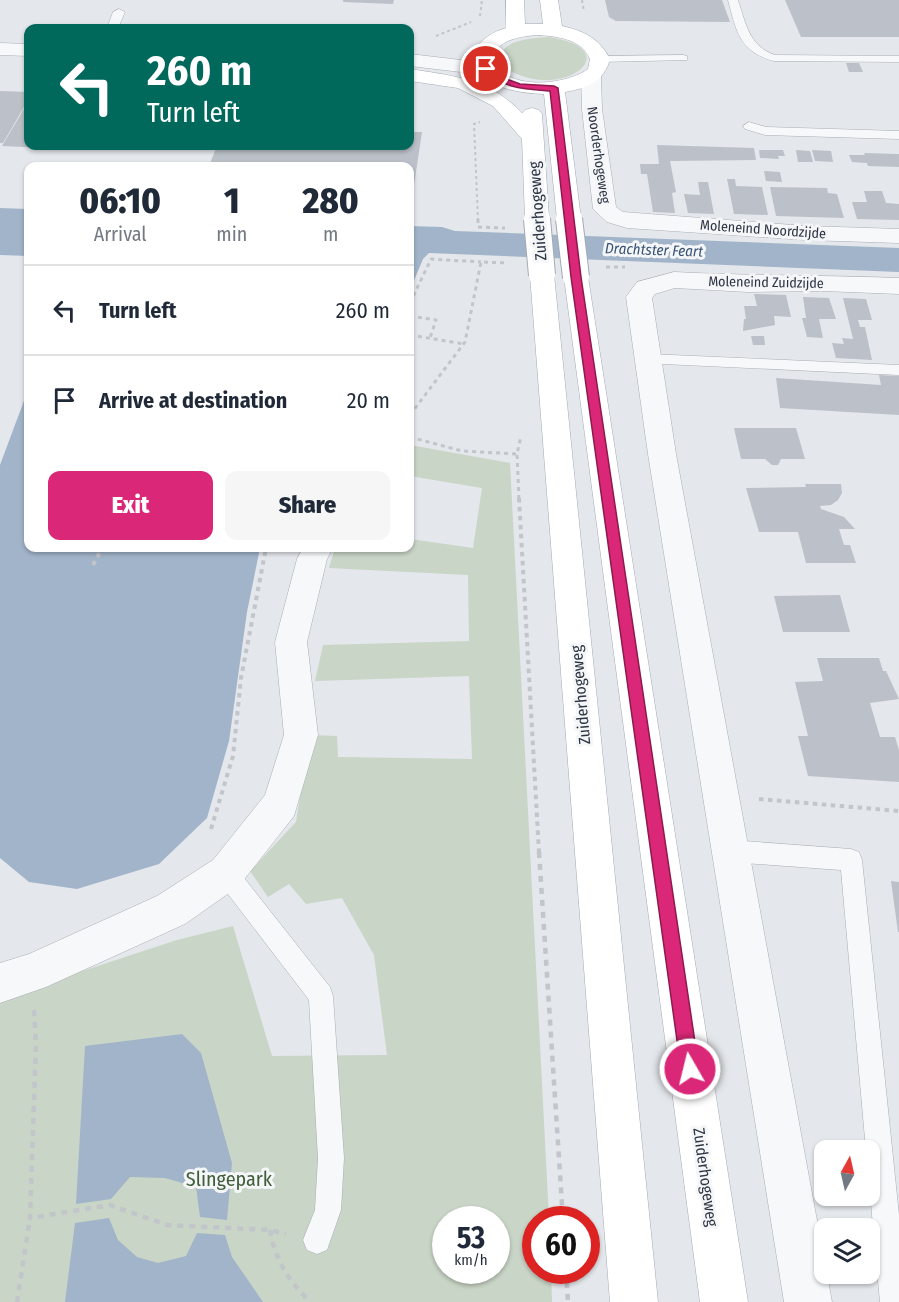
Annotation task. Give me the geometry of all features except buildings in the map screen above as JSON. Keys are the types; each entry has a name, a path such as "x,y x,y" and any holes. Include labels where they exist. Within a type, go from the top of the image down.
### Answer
{"main road":[{"path":"515,0 516,31"},
{"path":"549,0 553,30"},
{"path":"553,30 585,40 598,52 595,67 575,84 543,88 507,82 486,69 481,58 485,47 494,39 516,31 553,30"},
{"path":"414,75 442,78 472,88 500,102 532,137"},
{"name":"Zuiderhogeweg","path":"543,88 532,137 537,218 559,276 724,1302"},
{"name":"Zuiderhogeweg","path":"543,88 569,219 559,276 634,1302"}],"street":[{"path":"418,60 485,47"},
{"path":"0,49 24,50"},
{"path":"418,60 486,69"},
{"name":"Noorderhogeweg","path":"595,67 592,109 605,209 615,217 627,221"},
{"name":"Moleneind Noordzijde","path":"627,221 806,233 899,236"},
{"name":"Moleneind Zuidzijde","path":"648,359 639,297 646,288 674,280 748,284 823,283 899,286"},
{"path":"648,359 720,795 808,1302"},
{"path":"16,978 171,910 216,879 281,804 301,735 291,642 312,559 316,552"}],"lane":[{"path":"733,0 747,41 752,49 761,55 774,58 899,58"},
{"path":"114,24 119,12"},
{"path":"595,67 683,58"},
{"path":"749,126 765,131 899,135"},
{"path":"648,359 899,370"},
{"path":"730,851 851,860 894,1302"},
{"path":"216,879 321,996 331,1158 328,1210 317,1240"}],"path":[{"path":"435,37 479,17 482,13 482,0"},
{"path":"414,295 431,259 481,262"},
{"path":"414,317 436,320 430,338"},
{"path":"414,336 464,344"},
{"path":"414,438 444,449 488,455 517,454 561,1206"},
{"path":"93,565 100,552"},
{"path":"216,879 207,842 233,756 240,678 265,552"},
{"path":"720,795 899,811"},
{"path":"16,978 36,1044 30,1218 17,1302"},
{"path":"30,1218 110,1205 167,1226 270,1230 317,1240"},
{"path":"270,1230 273,1251 291,1284 310,1302"},
{"path":"567,1284 568,1302"}],"green space":[{"path":"548,37 571,43 584,51 586,60 582,68 571,75 555,79 537,79 515,73 503,64 502,52 512,43"},
{"name":"Slingepark","path":"414,446 510,463 548,1206 522,1206 522,1284 551,1284 552,1302 0,1302 0,998 177,940 233,926 272,1056 387,1055 374,955 342,898 306,904 289,884 268,897 250,871 296,822 310,735 337,736 338,757 472,759 469,676 315,681 323,645 469,641 468,575 329,568 334,552 414,552 414,540 473,548 482,488 414,477"}],"water":[{"path":"0,208 24,209 24,256 0,255"},
{"name":"Drachtster Feart","path":"414,226 442,227 455,231 899,248 899,272 429,253 423,259 414,280"},
{"path":"24,401 24,552 259,552 247,612 229,741 207,818 159,864 77,889 29,882 0,858 0,465"},
{"path":"182,1034 201,1053 232,1163 227,1220 200,1217 196,1187 165,1178 130,1177 111,1199 76,1204 85,1046"},
{"path":"109,1218 118,1240 137,1257 158,1263 186,1256 197,1233 225,1235 232,1257 263,1302 65,1302 75,1223"}],"route":[{"path":"486,69 496,77 519,86 554,88 576,277 690,1069"}]}
